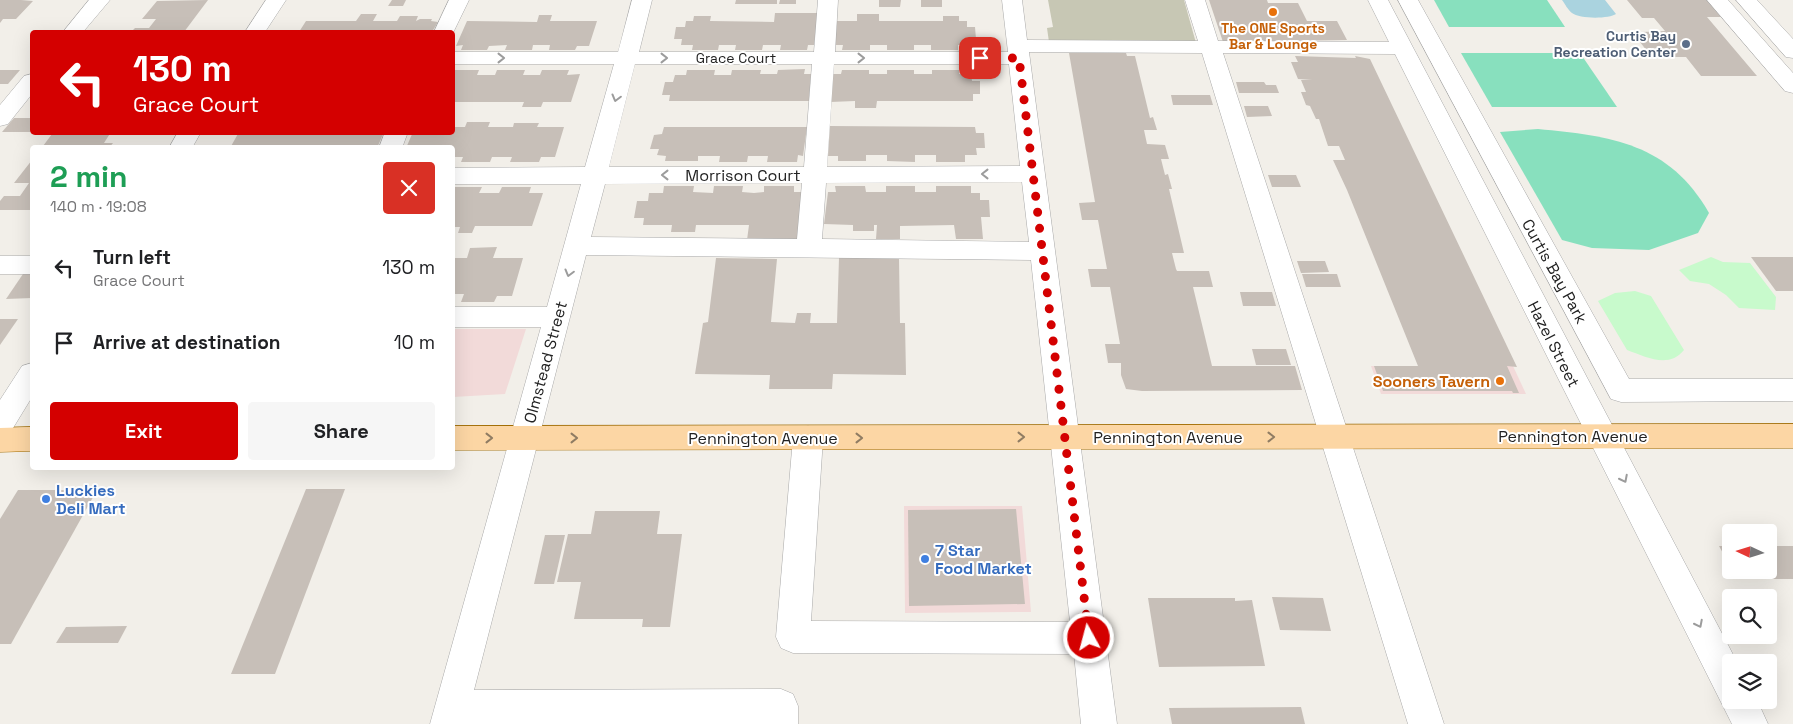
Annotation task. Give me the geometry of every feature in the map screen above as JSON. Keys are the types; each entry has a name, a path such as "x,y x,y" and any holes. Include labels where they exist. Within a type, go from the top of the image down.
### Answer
{"main road":[{"name":"Pennington Avenue","path":"455,438 1793,436"},
{"path":"0,440 30,440"}],"street":[{"path":"75,30 100,0"},
{"path":"256,30 276,0"},
{"path":"445,30 459,0"},
{"name":"Olmstead Street","path":"450,716 642,0"},
{"path":"809,249 828,0"},
{"path":"1012,0 1099,724"},
{"path":"1195,0 1426,724"},
{"name":"Hazel Street","path":"1378,0 1722,669"},
{"name":"Curtis Bay Park","path":"1408,0 1621,391 1793,390"},
{"path":"1717,0 1793,86"},
{"path":"1746,0 1791,48"},
{"name":"Grace Court","path":"455,58 823,58 1210,47 1402,48"},
{"path":"0,120 30,83"},
{"name":"Morrison Court","path":"455,176 1033,174"},
{"path":"576,246 1042,251"},
{"path":"0,265 30,265"},
{"path":"455,317 557,317"},
{"path":"0,424 30,377"},
{"path":"808,438 793,638 1089,638"},
{"path":"450,716 782,706 780,724"},
{"path":"1742,709 1750,724"}],"shaded area":[{"path":"1048,0 1184,0 1196,43 1049,42 1047,28 1053,27"},
{"path":"455,329 526,329 505,394 455,397"},
{"path":"1371,366 1513,366 1526,394 1381,394"},
{"path":"904,506 1022,506 1031,612 905,613"}],"green space":[{"path":"1434,0 1547,0 1565,27 1449,27"},
{"path":"1461,53 1580,53 1617,107 1492,107"},
{"path":"1538,129 1590,135 1614,140 1636,147 1657,158 1676,171 1693,190 1709,213 1698,233 1649,250 1592,248 1562,240 1500,132"},
{"path":"1711,257 1723,262 1750,263 1776,297 1775,310 1739,308 1726,295 1709,284 1690,281 1679,270"},
{"path":"1635,291 1651,296 1684,350 1678,356 1671,359 1657,360 1627,350 1598,301 1615,293"}],"water":[{"path":"1562,0 1605,0 1616,14 1601,17 1576,15 1571,12"}],"building":[{"path":"0,0 33,1 16,19 3,19 0,23"},
{"path":"208,0 186,30 133,30 135,28 149,28 156,19 142,19 157,1"},
{"path":"392,0 406,0 403,6 388,6"},
{"path":"736,0 777,0 777,4 735,4"},
{"path":"780,0 796,0 796,4 779,4"},
{"path":"879,0 901,0 900,7 879,7"},
{"path":"921,0 942,0 942,7 921,7"},
{"path":"1209,0 1267,0 1268,3 1298,3 1307,21 1337,21 1347,40 1223,42"},
{"name":"Curtis Bay Recreation Center","path":"1627,0 1707,0 1721,17 1707,17 1757,76 1701,76 1686,57 1667,57 1662,51 1647,51 1636,37 1647,37 1642,32 1665,31 1654,18 1642,18"},
{"path":"775,13 818,13 814,45 808,45 807,50 780,50 781,45 763,45 762,50 735,50 736,45 719,45 718,50 692,50 693,45 681,45 682,39 674,39 676,27 685,27 686,21 693,21 694,16 711,16 710,21 774,22"},
{"path":"361,14 377,14 373,21 397,21 400,16 418,16 416,21 432,19 431,21 438,22 433,30 300,30 306,21 356,21"},
{"path":"857,14 879,14 879,21 943,21 943,16 959,16 959,21 967,21 967,27 975,27 976,39 969,39 969,45 958,45 958,50 931,50 931,45 914,45 914,50 887,50 887,45 870,45 870,50 842,50 843,45 835,45 837,21 857,21"},
{"path":"539,15 552,15 550,21 597,21 589,46 577,46 575,50 549,50 550,45 533,45 532,50 505,50 507,45 489,46 487,50 461,50 463,45 456,46 467,21 537,22"},
{"path":"1069,53 1126,53 1127,56 1135,56 1150,118 1153,117 1157,130 1144,130 1147,144 1165,145 1169,159 1161,159 1165,175 1168,174 1172,189 1169,189 1184,253 1172,253 1176,269 1177,271 1209,271 1213,287 1193,287 1212,366 1295,366 1302,390 1142,391 1126,389 1121,375 1121,363 1108,363 1105,344 1120,344 1110,287 1091,287 1088,269 1107,269 1098,220 1082,220 1079,203 1095,202"},
{"path":"1295,56 1356,58 1355,56 1370,59 1517,367 1507,366 1519,393 1513,393 1512,391 1383,391 1374,366 1418,366 1333,160 1345,160 1339,146 1328,146 1319,119 1316,119 1310,106 1306,105 1301,92 1306,92 1301,80 1312,80 1298,79 1291,62 1298,62"},
{"path":"805,69 804,74 811,74 809,101 669,101 670,95 662,95 665,82 673,82 675,75 686,75 687,70 715,70 714,75 731,75 732,70 761,70 760,74 777,74 778,70"},
{"path":"0,70 20,70 8,84 0,84"},
{"path":"455,70 479,70 477,75 495,75 497,70 525,70 523,75 540,75 542,70 569,70 567,75 580,74 571,102 543,102 541,107 522,107 524,102 455,102"},
{"path":"842,70 869,70 869,74 887,74 887,70 914,70 914,74 932,74 932,70 959,70 959,74 971,74 972,81 980,81 980,94 973,94 973,101 877,101 876,108 855,108 855,101 830,102 833,74 841,74"},
{"path":"1236,82 1264,82 1266,85 1276,85 1279,93 1239,93"},
{"path":"1171,95 1210,95 1213,105 1173,105"},
{"path":"1244,106 1268,106 1272,116 1247,117"},
{"path":"14,118 30,118 30,132 2,132"},
{"path":"467,122 490,122 488,127 513,127 514,123 539,123 537,127 564,127 555,157 541,157 539,162 510,162 512,157 492,157 490,162 461,162 463,157 455,157 455,145 407,145 412,135 455,135 455,127 465,127"},
{"path":"830,126 975,127 976,133 984,133 985,148 976,148 977,155 965,155 965,162 936,162 936,155 915,155 915,162 887,161 887,155 866,155 866,161 838,161 838,156 828,156"},
{"path":"664,127 807,127 803,156 798,155 797,162 767,162 768,156 748,156 747,162 719,162 720,156 698,156 698,161 665,161 666,156 657,155 659,149 650,149 654,135 662,134"},
{"path":"51,135 109,135 104,143 113,143 111,145 44,145"},
{"path":"237,135 383,135 378,145 232,145"},
{"path":"30,163 30,210 0,210 0,201 4,196 20,196 29,183 14,183"},
{"path":"1268,175 1296,175 1301,187 1272,187"},
{"path":"664,186 694,186 693,192 713,193 714,186 743,186 742,192 754,193 764,192 764,186 794,186 794,192 807,192 798,240 747,240 749,225 696,225 695,232 671,232 672,225 643,225 644,218 634,218 637,201 648,201 649,193 663,193"},
{"path":"835,186 865,186 866,192 886,192 886,186 915,186 915,192 936,192 936,186 971,186 971,193 980,193 980,200 989,200 990,217 981,217 983,239 956,239 954,225 900,226 900,239 876,239 877,225 874,225 874,231 853,231 853,225 824,224 828,192 836,192"},
{"path":"455,187 482,187 479,193 499,193 502,187 531,187 529,193 543,193 532,226 475,226 472,233 458,233 460,227 455,227"},
{"path":"497,247 493,258 523,258 512,296 497,296 494,302 461,302 464,294 455,294 455,258 467,258 470,248"},
{"path":"1751,257 1793,257 1793,291 1776,291"},
{"path":"716,258 777,259 771,322 795,323 797,313 811,313 810,323 837,323 839,258 899,258 900,323 905,323 906,375 833,374 832,389 769,389 770,375 695,374 703,323 708,322"},
{"path":"1297,261 1325,261 1329,272 1301,273"},
{"path":"23,274 30,274 30,298 6,299"},
{"path":"1302,274 1337,274 1341,287 1306,287"},
{"path":"1240,292 1272,292 1276,306 1243,306"},
{"path":"0,319 18,319 0,345"},
{"path":"1252,349 1286,349 1291,365 1256,365"},
{"path":"306,489 345,489 275,674 231,674"},
{"path":"18,490 97,490 11,644 0,644 0,519"},
{"path":"1016,509 1025,604 909,606 908,510"},
{"path":"595,511 660,511 657,534 682,534 670,627 642,627 643,619 574,619 581,582 557,582 568,534 591,534"},
{"path":"545,535 565,535 554,584 534,584"},
{"path":"1778,546 1793,546 1793,579 1778,579"},
{"path":"1272,597 1323,598 1331,631 1280,630"},
{"path":"1148,598 1235,598 1235,601 1252,600 1265,666 1159,667"},
{"path":"127,626 118,643 56,643 66,627"},
{"path":"1301,707 1305,724 1172,724 1169,708"}],"place":[{"name":"The ONE Sports Bar & Lounge","path":"1273,12"},
{"name":"Curtis Bay Recreation Center","path":"1686,44"},
{"name":"Sooners Tavern","path":"1500,381"},
{"name":"Luckies Deli Mart","path":"46,499"},
{"name":"7 Star Food Market","path":"925,559"}],"route":[{"path":"980,58 1019,58 1089,638"}]}
